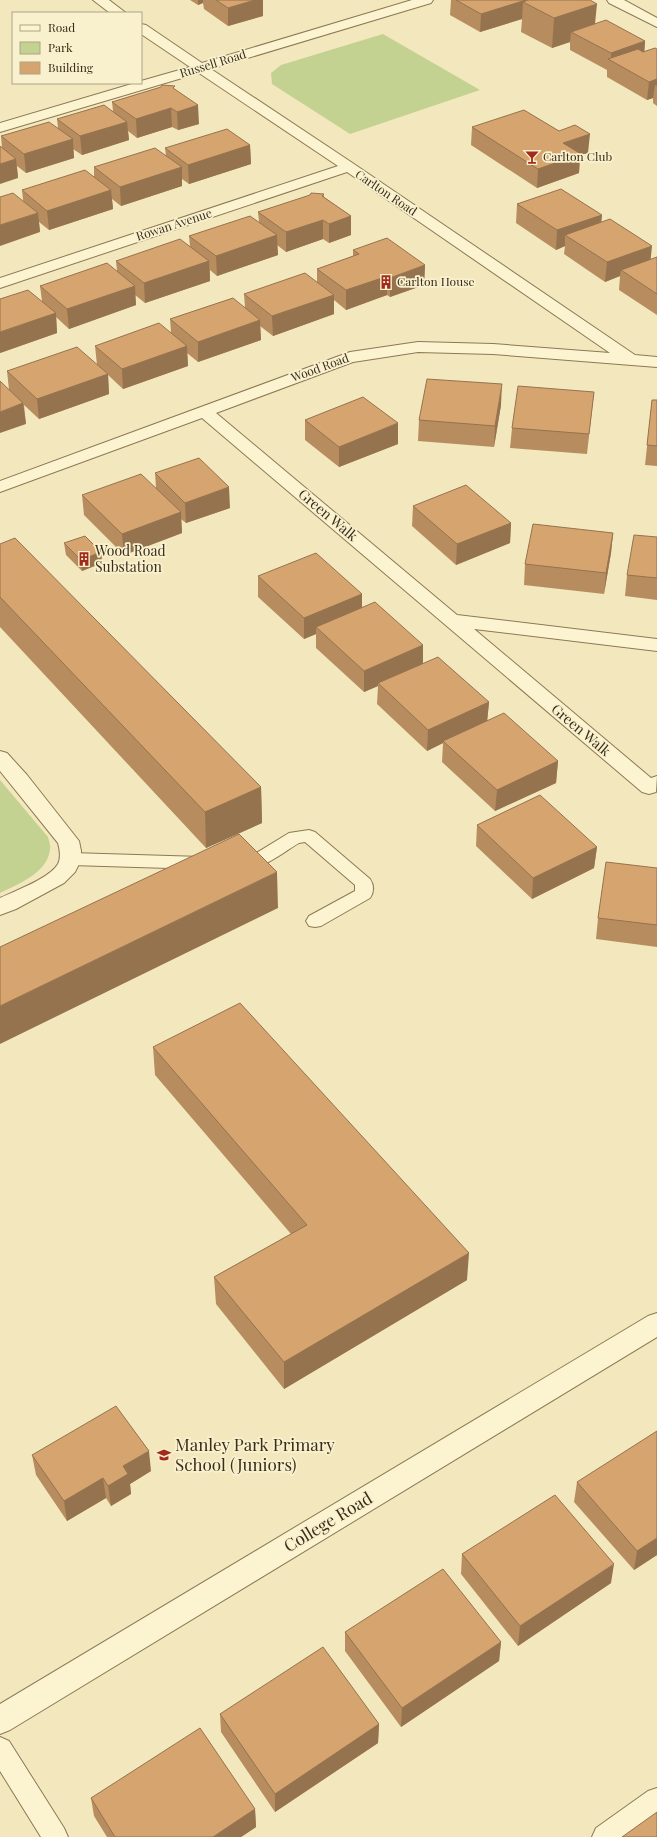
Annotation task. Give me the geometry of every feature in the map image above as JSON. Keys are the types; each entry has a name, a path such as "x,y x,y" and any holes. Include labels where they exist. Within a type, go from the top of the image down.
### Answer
{"street":[{"path":"100,0 118,12"},
{"name":"Russell Road","path":"0,128 426,0"},
{"path":"614,0 657,23"},
{"name":"Carlton Road","path":"142,29 349,167 630,360"},
{"name":"Rowan Avenue","path":"0,283 349,167"},
{"name":"Wood Road","path":"0,487 350,356 418,346 493,349 657,362"},
{"name":"Green Walk","path":"204,411 649,787 657,784"},
{"path":"451,620 657,645"},
{"path":"0,758 20,780 68,841 71,849 71,859 66,869 55,879 0,908"},
{"name":"College Road","path":"0,1720 657,1324"}],"lane":[{"path":"71,859 220,864 254,862 295,837 309,836 364,883 364,894 314,921"},
{"path":"0,1749 54,1837"},
{"path":"605,1837 657,1800"}],"green space":[{"path":"383,34 480,90 350,134 272,84 271,73 281,65"},
{"path":"0,780 48,837 50,846 48,857 44,865 38,871 31,877 0,893"}],"building":[{"path":"216,0 255,0 228,8"},
{"path":"456,0 526,0 481,14"},
{"path":"528,0 590,0 597,4 554,18 523,2"},
{"path":"606,20 645,41 611,53 571,32"},
{"path":"655,48 657,49 657,79 649,82 608,59 638,49 643,52"},
{"path":"162,85 175,86 173,88 198,105 177,112 171,108 136,119 112,102 161,87"},
{"path":"104,105 127,122 80,136 57,119"},
{"path":"524,110 559,131 575,125 590,134 563,143 581,154 538,169 472,127"},
{"path":"49,122 73,139 24,154 1,136"},
{"path":"227,129 250,145 188,165 165,148"},
{"path":"0,146 16,159 0,164"},
{"path":"155,148 182,167 120,187 94,167"},
{"path":"85,170 111,190 47,211 22,190"},
{"path":"561,189 602,215 557,230 517,204"},
{"path":"13,193 38,213 0,225 0,197"},
{"path":"311,193 324,194 322,196 351,216 329,224 323,220 286,232 258,212 310,195"},
{"path":"250,216 277,235 216,256 189,236"},
{"path":"610,219 652,246 607,262 565,235"},
{"path":"387,238 425,265 390,278 388,276 346,290 317,269 359,254 353,250"},
{"path":"180,239 209,261 144,283 116,261"},
{"path":"657,257 657,294 621,270"},
{"path":"107,263 135,286 67,309 40,286"},
{"path":"305,273 334,295 272,316 244,294"},
{"path":"28,290 56,313 0,332 0,299"},
{"path":"233,298 260,320 198,342 170,319"},
{"path":"159,323 187,346 122,369 95,346"},
{"path":"77,347 108,374 37,399 7,371"},
{"path":"427,379 502,384 495,426 419,420"},
{"path":"0,381 23,403 0,412"},
{"path":"518,386 594,392 589,434 512,428"},
{"path":"363,397 398,423 339,447 305,420"},
{"path":"652,400 657,400 657,446 647,445"},
{"path":"199,458 229,487 185,503 155,473"},
{"path":"141,474 181,512 122,534 82,495"},
{"path":"466,485 511,523 457,544 413,506"},
{"path":"533,524 613,533 606,573 525,564"},
{"path":"634,535 657,537 657,578 627,575"},
{"path":"85,536 101,552 81,560 64,543"},
{"path":"15,538 261,787 205,812 0,597 0,544"},
{"path":"316,553 362,594 304,618 258,576"},
{"path":"375,602 423,645 364,671 316,627"},
{"path":"438,657 489,702 428,730 378,683"},
{"path":"504,713 558,761 497,790 443,741"},
{"path":"540,795 597,847 533,878 477,825"},
{"path":"239,834 277,872 0,1006 0,947"},
{"path":"606,862 657,868 657,925 598,918"},
{"path":"240,1003 469,1253 284,1362 214,1277 307,1225 153,1047"},
{"path":"116,1406 149,1451 123,1466 128,1474 108,1486 103,1478 64,1501 32,1455"},
{"path":"657,1431 657,1538 637,1551 577,1482"},
{"path":"555,1495 614,1564 520,1626 462,1554"},
{"path":"443,1569 501,1642 402,1708 345,1632"},
{"path":"323,1647 379,1724 275,1794 220,1714"},
{"path":"200,1728 255,1809 213,1837 115,1837 91,1798"},
{"path":"657,1812 657,1837 622,1837"}],"place":[{"name":"Carlton Club","path":"532,157"},
{"name":"Carlton House","path":"386,282"},
{"name":"Wood Road Substation","path":"84,559"},
{"name":"Manley Park Primary School (Juniors)","path":"164,1455"}]}
